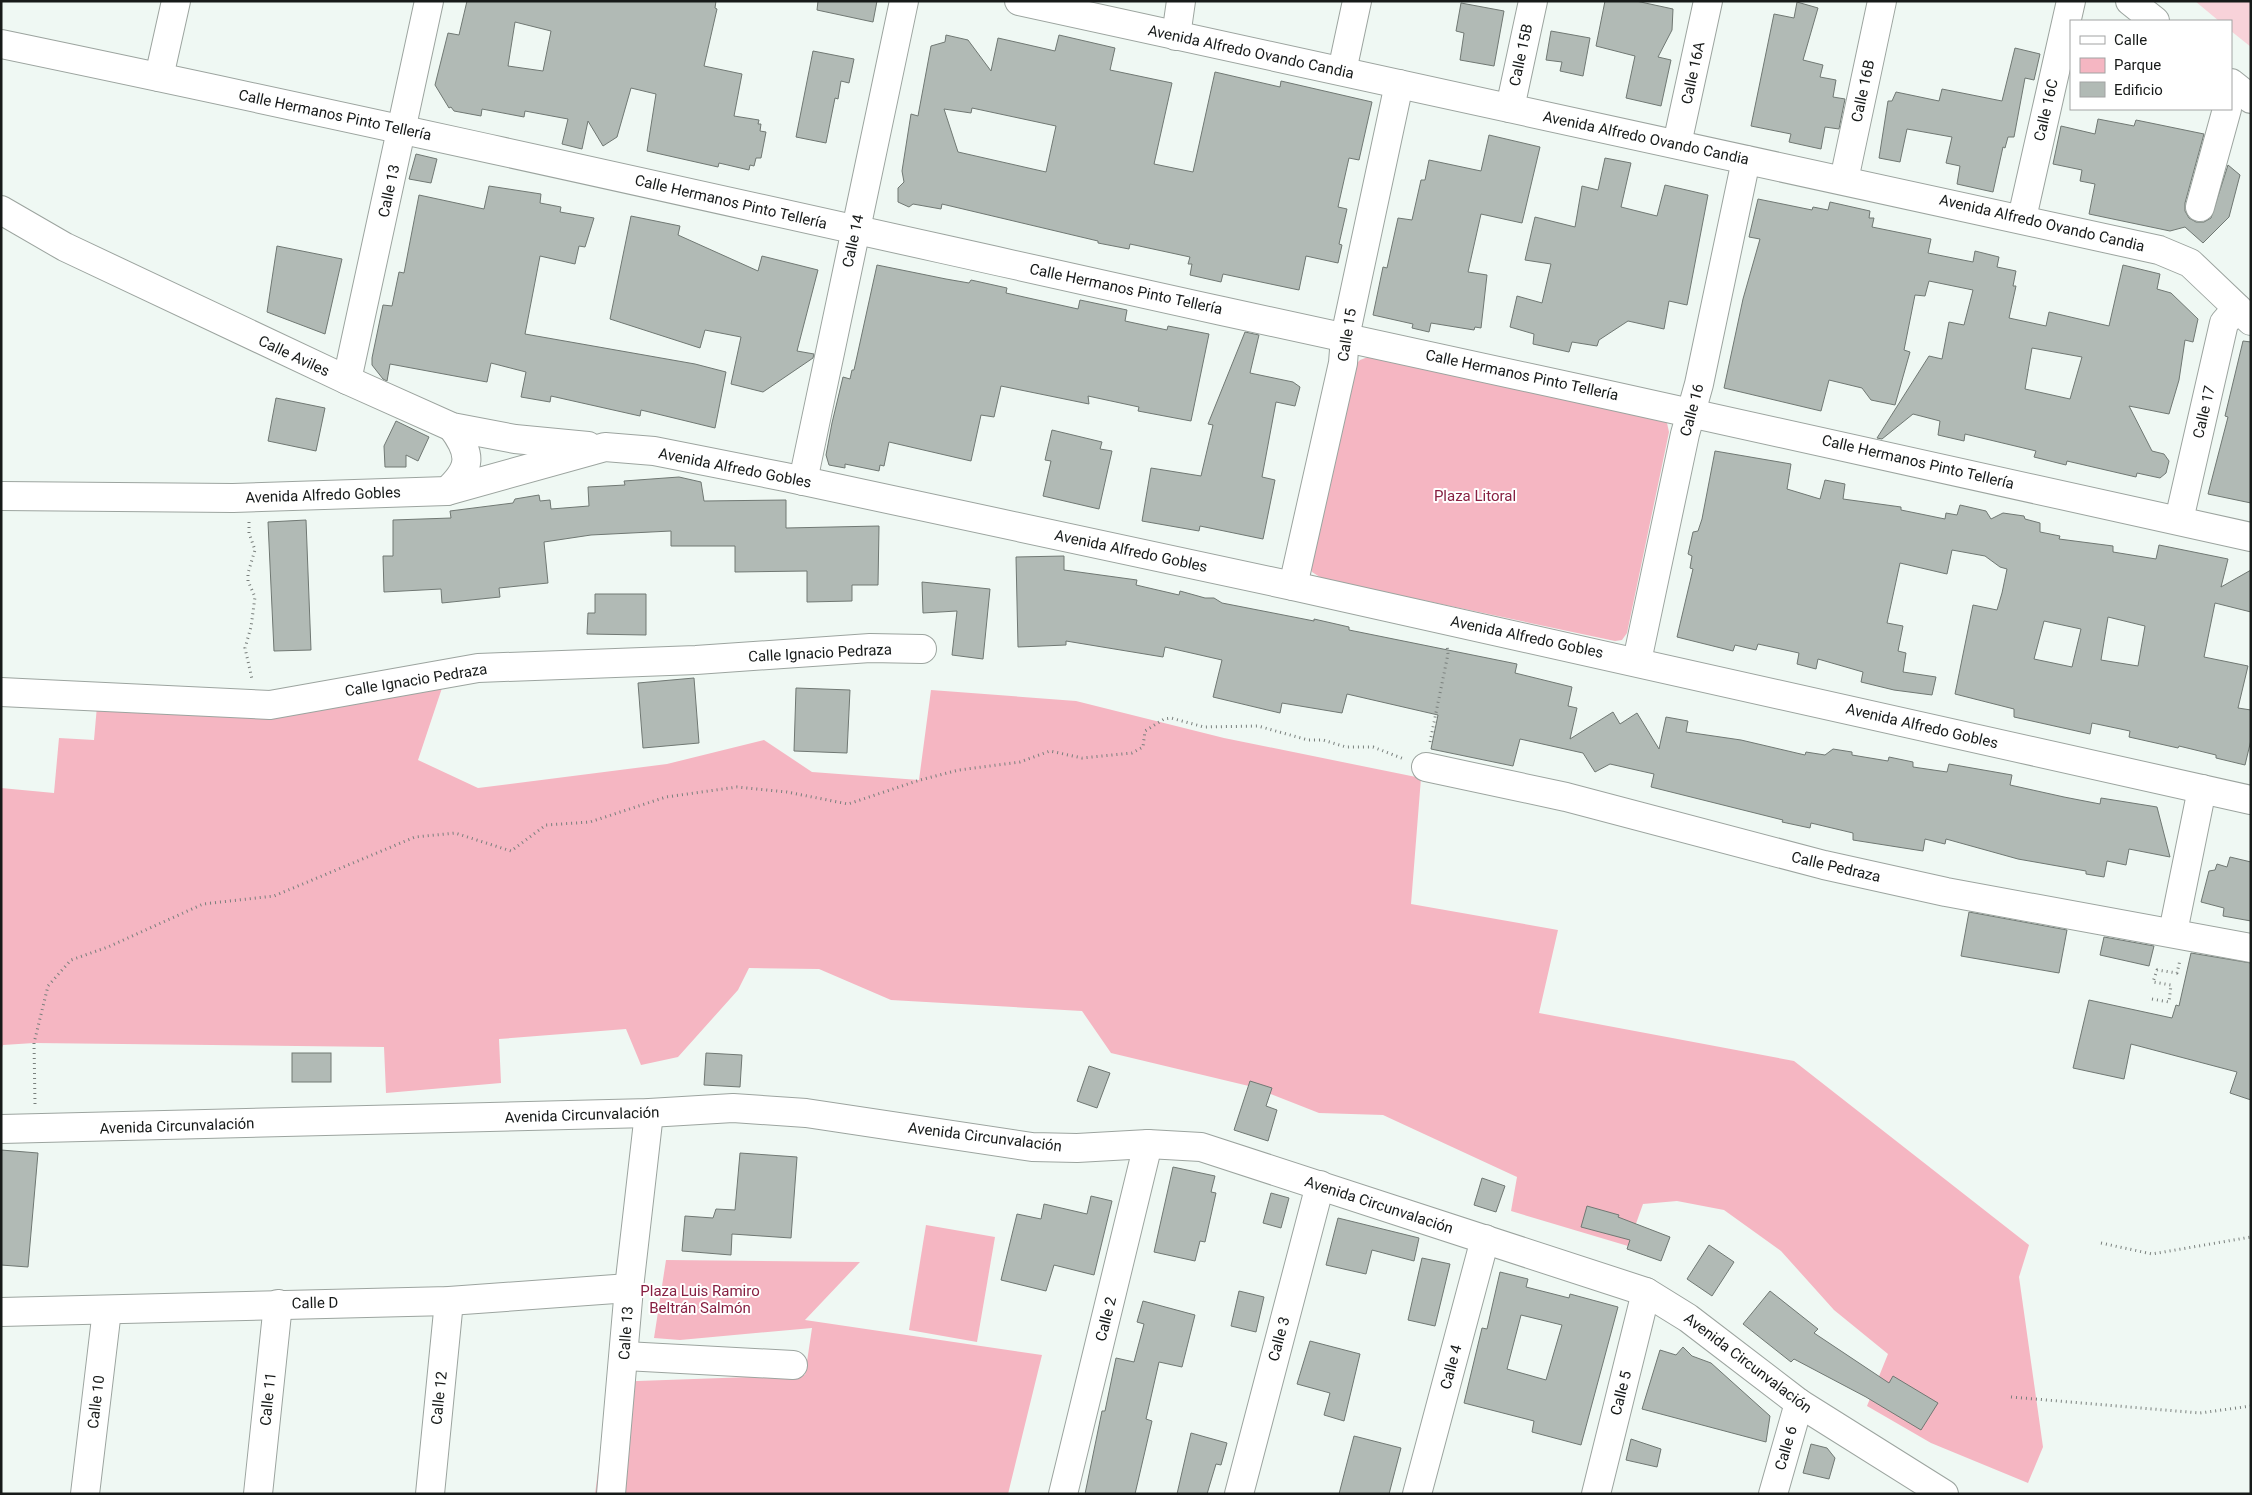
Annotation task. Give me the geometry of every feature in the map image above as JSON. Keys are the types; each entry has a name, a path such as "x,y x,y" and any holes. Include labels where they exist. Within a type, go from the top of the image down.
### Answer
{"street":[{"path":"159,77 176,1"},
{"name":"Calle 13","path":"347,380 429,1"},
{"name":"Calle 14","path":"803,481 904,1"},
{"name":"Avenida Alfredo Ovando Candia","path":"1019,1 1746,160 2022,218 2159,250 2178,256 2200,271 2244,314"},
{"path":"1176,36 1181,1"},
{"path":"1342,71 1357,1"},
{"name":"Calle 15B","path":"1510,108 1533,1"},
{"name":"Calle 16A","path":"1677,144 1708,1"},
{"name":"Calle 16B","path":"1844,180 1882,1"},
{"name":"Calle 16C","path":"2022,218 2071,1"},
{"path":"2130,1 2154,20"},
{"name":"Calle Hermanos Pinto Tellería","path":"1,44 402,129 855,230 1692,411 2251,537"},
{"name":"Calle 15","path":"1293,586 1343,363 1345,337 1399,84"},
{"path":"2200,207 2230,110"},
{"name":"Calle 16","path":"1637,661 1684,434 1692,411 1746,160"},
{"name":"Calle Aviles","path":"1,210 65,247 347,380 452,427 515,439 605,447"},
{"name":"Calle 17","path":"2179,520 2224,323 2244,314"},
{"path":"447,491 462,478 467,460 463,442 452,427"},
{"name":"Avenida Alfredo Gobles","path":"1,496 233,498 447,491 605,447 654,451 803,481 1637,661 2251,800"},
{"name":"Calle Ignacio Pedraza","path":"1,692 270,705 478,668 696,660 870,648 922,648"},
{"name":"Calle Pedraza","path":"1427,759 1824,865 2058,913 2173,943 2251,948"},
{"path":"2173,943 2202,789"},
{"name":"Avenida Circunvalación","path":"1,1129 36,1130 649,1113 733,1108 806,1113 1032,1147 1077,1148 1148,1144 1201,1147 1646,1292 1688,1318 1799,1403 1944,1494"},
{"name":"Calle 13","path":"611,1494 625,1356 629,1288 649,1113"},
{"name":"Calle 2","path":"1063,1494 1148,1144"},
{"name":"Calle 3","path":"1239,1494 1320,1185"},
{"name":"Calle 4","path":"1417,1494 1485,1239"},
{"name":"Calle D","path":"1,1312 449,1301 629,1288"},
{"name":"Calle 5","path":"1596,1494 1646,1292"},
{"name":"Calle 12","path":"430,1494 449,1301"},
{"name":"Calle 11","path":"258,1494 278,1304"},
{"name":"Calle 10","path":"85,1494 107,1310"},
{"path":"625,1356 793,1365"},
{"name":"Calle 6","path":"1773,1494 1799,1403"}],"path":[{"path":"249,515 249,533 255,550 248,573 248,581 255,597 252,621 245,648 258,704"},
{"path":"36,1130 34,1043 48,986 71,960 108,947 203,904 274,896 415,838 455,833 510,851 546,825 590,822 666,797 737,787 787,792 848,804 920,780 959,770 1020,762 1050,751 1082,758 1132,754 1144,747 1146,731 1164,719 1171,718 1204,727 1258,726 1308,740 1323,740 1346,747 1372,747 1405,759 1417,768 1427,759 1448,654"},
{"path":"2152,999 2169,1002 2171,985 2153,982 2157,970 2177,973 2180,957 2173,943"},
{"path":"2101,1243 2152,1254 2251,1237"},
{"path":"2011,1397 2200,1413 2251,1406"}],"green space":[{"name":"Plaza Litoral","path":"1368,357 1660,419 1667,423 1669,432 1627,633 1622,640 1615,641 1323,579 1312,572 1311,565 1355,365 1360,360"},
{"path":"448,670 418,760 478,788 667,764 764,740 812,772 919,780 931,690 1076,701 1224,738 1421,778 1411,904 1558,930 1539,1013 1794,1061 2029,1245 2019,1277 2043,1447 2028,1483 1931,1443 1867,1406 1888,1354 1834,1310 1781,1251 1724,1210 1677,1201 1643,1204 1628,1246 1511,1211 1517,1177 1383,1115 1319,1113 1253,1087 1111,1053 1082,1011 891,1000 819,969 749,968 738,990 678,1057 641,1065 626,1029 499,1039 501,1083 386,1093 384,1047 34,1043 3,1045 1,1051 1,788 54,793 59,738 94,740 97,706 283,713"},
{"path":"926,1225 995,1237 977,1342 909,1330"},
{"name":"Plaza Luis Ramiro Beltrán Salmón","path":"666,1260 860,1262 805,1320 1042,1355 1008,1494 595,1494 610,1382 805,1375 812,1328 680,1340 654,1338"}],"shaded area":[{"path":"2195,1 2251,1 2251,47 2232,32 2232,20 2218,20"}],"building":[{"path":"467,1 716,1 715,8 717,9 704,66 742,74 734,116 759,120 758,124 761,124 760,131 766,132 761,158 756,158 754,166 750,165 749,170 719,163 718,167 647,151 656,94 631,88 617,137 603,146 588,121 582,149 562,144 568,119 525,111 524,117 482,109 481,116 454,111 451,107 449,108 435,85 448,33 459,35","holes":["515,22 551,31 543,71 508,66"]},
{"path":"818,1 877,1 873,22 817,10"},
{"path":"1605,1 1636,1 1673,9 1672,30 1658,57 1671,60 1661,106 1626,98 1635,56 1596,46"},
{"path":"1797,2 1818,8 1803,60 1823,65 1820,77 1836,80 1833,97 1845,99 1839,129 1825,127 1821,149 1789,142 1791,134 1751,126 1774,14 1794,18"},
{"path":"1461,3 1504,11 1494,66 1460,60 1464,33 1456,31"},
{"path":"1551,31 1590,38 1583,76 1560,71 1562,62 1546,60"},
{"path":"946,35 968,40 991,71 998,38 1055,51 1059,35 1115,48 1110,70 1172,83 1154,164 1193,172 1215,72 1280,87 1281,81 1372,102 1359,160 1349,158 1338,207 1347,209 1339,244 1342,245 1338,263 1306,256 1299,290 1223,274 1221,282 1190,275 1192,264 1188,264 1190,257 1130,244 1129,249 1098,243 1098,241 942,204 941,209 913,204 909,207 898,202 898,188 904,182 902,171 911,114 918,116 931,46 945,42","holes":["972,108 1056,126 1046,172 958,152 944,109 971,113"]},
{"path":"2015,48 2040,54 2034,80 2025,78 2014,137 2008,137 2005,148 2003,147 1993,192 1957,184 1960,166 1946,163 1952,137 1907,129 1900,162 1879,158 1888,101 1892,101 1896,92 1939,101 1942,89 2002,101"},
{"path":"813,51 854,59 849,83 841,81 838,99 835,98 826,143 796,137"},
{"path":"2098,119 2134,126 2136,120 2204,134 2185,203 2185,211 2189,218 2196,222 2204,222 2211,218 2228,165 2240,175 2229,217 2203,243 2185,227 2170,231 2089,214 2095,184 2080,181 2082,170 2053,164 2061,126 2095,134"},
{"path":"1489,135 1540,147 1522,223 1481,214 1468,272 1487,275 1481,328 1475,327 1474,330 1431,323 1429,332 1412,328 1413,324 1373,315 1383,267 1387,268 1398,218 1412,220 1421,180 1425,180 1429,160 1481,171"},
{"path":"416,154 437,159 431,183 409,179"},
{"path":"1605,158 1631,163 1621,207 1657,216 1665,185 1708,195 1687,305 1669,301 1664,329 1628,321 1599,340 1597,346 1572,342 1569,352 1533,344 1534,334 1510,327 1517,296 1542,303 1551,264 1525,260 1535,217 1575,227 1582,186 1598,190"},
{"path":"489,186 541,194 540,203 561,207 560,212 594,218 585,247 579,246 575,264 540,256 525,334 695,364 726,372 715,428 641,410 640,416 551,396 550,402 521,397 526,372 491,363 487,382 390,364 387,381 383,379 372,365 372,358 383,305 392,306 399,272 404,273 419,195 484,209"},
{"path":"1758,199 1812,210 1813,207 1828,210 1830,202 1870,211 1869,218 1874,218 1872,227 1931,239 1928,253 1973,262 1975,251 1999,257 1997,267 2016,271 2013,286 2016,286 2009,318 2046,326 2049,312 2109,326 2123,265 2160,274 2157,289 2171,293 2198,319 2193,342 2185,340 2179,380 2169,414 2129,406 2152,451 2164,454 2169,461 2166,473 2160,478 2137,473 2136,477 2067,461 2066,465 2034,457 2036,451 1965,434 1964,441 1938,435 1940,421 1913,414 1882,439 1877,438 1929,356 1942,359 1949,322 1964,325 1973,290 1929,281 1925,296 1915,295 1904,350 1910,352 1895,405 1871,400 1862,388 1829,380 1821,411 1724,388 1743,299 1760,239 1749,237","holes":["2032,348 2082,357 2070,399 2025,389"]},
{"path":"631,216 680,226 678,235 758,271 762,256 818,270 797,351 814,354 813,358 763,392 731,384 741,337 705,330 700,348 610,319"},
{"path":"277,246 342,259 325,334 267,312"},
{"path":"877,265 969,283 971,280 1007,288 1006,293 1078,309 1080,300 1127,310 1125,321 1167,330 1168,326 1209,334 1191,421 1138,411 1139,407 1088,396 1089,404 1001,386 994,417 981,415 971,461 889,442 884,466 880,465 879,471 845,464 845,468 829,465 826,455 843,377 850,379 852,370 854,370"},
{"path":"1245,332 1259,335 1250,373 1293,382 1300,387 1295,406 1276,402 1262,477 1275,480 1263,539 1200,526 1199,531 1142,521 1151,468 1201,476 1213,425 1208,424"},
{"path":"2243,341 2251,342 2251,503 2208,494 2228,417 2225,416"},
{"path":"276,398 325,408 316,451 268,441"},
{"path":"396,421 429,437 418,461 406,455 406,467 385,467 384,446"},
{"path":"1052,430 1102,442 1100,449 1112,451 1099,509 1043,496 1051,461 1045,460"},
{"path":"1715,451 1791,464 1787,489 1820,499 1825,480 1845,484 1843,499 1901,507 1901,510 1945,519 1946,513 1957,515 1960,505 1986,511 1991,519 2003,513 2024,516 2025,519 2040,523 2040,532 2060,536 2059,539 2113,546 2113,552 2156,559 2159,545 2228,559 2221,587 2251,570 2251,612 2215,603 2204,657 2248,666 2238,708 2251,710 2251,740 2245,765 2216,758 2216,755 2179,746 2178,748 2129,737 2130,731 2092,723 2090,734 2014,717 2014,709 1955,694 1973,605 1997,610 2002,593 2007,569 2000,567 1985,556 1952,550 1947,574 1900,563 1887,623 1903,626 1898,651 1906,653 1903,672 1936,677 1932,695 1894,690 1861,682 1863,672 1818,659 1816,669 1797,664 1799,653 1758,644 1756,650 1735,645 1733,651 1677,637 1693,569 1690,568 1692,556 1688,554 1693,532 1698,531","holes":["2108,617 2145,626 2138,666 2101,660","2044,621 2081,629 2072,667 2034,659"]},
{"path":"679,477 701,482 704,501 786,500 786,528 879,526 878,585 852,585 852,601 807,602 807,571 735,572 735,546 671,546 671,531 591,535 544,542 548,583 499,588 500,597 442,603 441,589 384,592 383,556 393,556 393,520 451,518 450,511 513,503 515,499 539,495 540,501 550,500 551,509 589,506 588,487 625,485 624,481"},
{"path":"306,520 311,650 274,651 268,522"},
{"path":"1064,556 1064,570 1137,580 1136,585 1179,595 1180,591 1205,598 1214,598 1222,603 1314,621 1314,619 1349,627 1349,630 1517,664 1515,673 1572,687 1568,706 1577,708 1570,739 1613,712 1620,724 1637,713 1659,749 1666,717 1688,721 1686,732 1741,740 1805,755 1806,752 1825,755 1833,749 1852,752 1852,755 1888,761 1889,757 1913,762 1913,767 1947,772 1949,764 2012,775 2010,785 2064,797 2100,804 2101,798 2157,807 2170,857 2129,849 2126,865 2107,861 2104,877 2086,874 2086,871 2018,859 1946,839 1945,844 1925,839 1923,851 1853,840 1853,833 1811,823 1810,828 1782,822 1783,820 1651,787 1654,774 1610,764 1595,772 1583,753 1520,739 1513,766 1431,749 1438,715 1347,694 1342,713 1282,703 1280,713 1213,697 1222,660 1165,647 1163,657 1066,641 1066,645 1018,647 1016,557"},
{"path":"922,582 990,589 983,659 952,655 957,611 923,613"},
{"path":"595,594 646,594 646,635 587,634 588,613 595,613"},
{"path":"694,678 699,743 643,748 638,683"},
{"path":"796,688 850,690 847,753 794,751"},
{"path":"2230,857 2251,862 2251,921 2223,916 2224,908 2201,902 2209,871 2215,870 2217,864 2227,867"},
{"path":"1969,912 2067,930 2059,973 1961,956"},
{"path":"2104,937 2154,946 2149,966 2100,955"},
{"path":"2191,953 2251,963 2251,1100 2230,1093 2237,1072 2131,1044 2124,1079 2073,1068 2089,1000 2172,1018 2176,1005 2179,1006"},
{"path":"292,1053 331,1053 331,1082 292,1082"},
{"path":"706,1053 742,1055 740,1087 704,1085"},
{"path":"1089,1066 1110,1073 1097,1108 1077,1101"},
{"path":"1250,1081 1272,1088 1266,1106 1277,1110 1268,1141 1234,1130"},
{"path":"1,1150 38,1153 28,1267 1,1265"},
{"path":"740,1153 797,1157 791,1238 732,1234 731,1255 682,1251 685,1216 713,1218 716,1209 735,1210"},
{"path":"1173,1167 1215,1176 1211,1192 1216,1193 1205,1242 1200,1241 1195,1261 1154,1252"},
{"path":"1482,1178 1505,1186 1496,1212 1474,1205"},
{"path":"1271,1193 1289,1198 1281,1228 1263,1223"},
{"path":"1091,1196 1112,1201 1094,1275 1054,1265 1046,1291 1001,1280 1017,1214 1041,1219 1044,1204 1087,1214"},
{"path":"1587,1206 1619,1215 1618,1217 1670,1237 1661,1261 1627,1249 1630,1240 1581,1227"},
{"path":"1338,1218 1419,1238 1414,1261 1372,1250 1366,1274 1326,1265"},
{"path":"1709,1245 1734,1262 1712,1296 1687,1279"},
{"path":"1422,1258 1450,1264 1435,1326 1408,1320"},
{"path":"1500,1272 1528,1279 1526,1287 1569,1298 1570,1294 1618,1307 1581,1445 1532,1432 1534,1421 1464,1403 1482,1328 1487,1329","holes":["1521,1315 1562,1325 1546,1380 1507,1369"]},
{"path":"1239,1291 1264,1297 1256,1332 1231,1326"},
{"path":"1770,1291 1818,1329 1814,1333 1889,1383 1893,1376 1938,1403 1921,1430 1866,1397 1794,1359 1791,1362 1743,1324"},
{"path":"1143,1301 1195,1315 1182,1367 1159,1362 1146,1419 1152,1421 1135,1494 1085,1494 1102,1411 1105,1411 1116,1358 1134,1362 1144,1324 1137,1322"},
{"path":"1310,1341 1360,1354 1344,1421 1324,1415 1330,1393 1297,1384"},
{"path":"1683,1347 1692,1356 1711,1363 1770,1416 1766,1442 1642,1409 1660,1350 1676,1355"},
{"path":"1191,1433 1227,1443 1221,1465 1216,1464 1207,1494 1177,1494"},
{"path":"1354,1436 1401,1448 1389,1494 1339,1494"},
{"path":"1631,1439 1661,1449 1657,1467 1626,1460"},
{"path":"1811,1444 1827,1448 1835,1458 1829,1479 1803,1473"}]}
